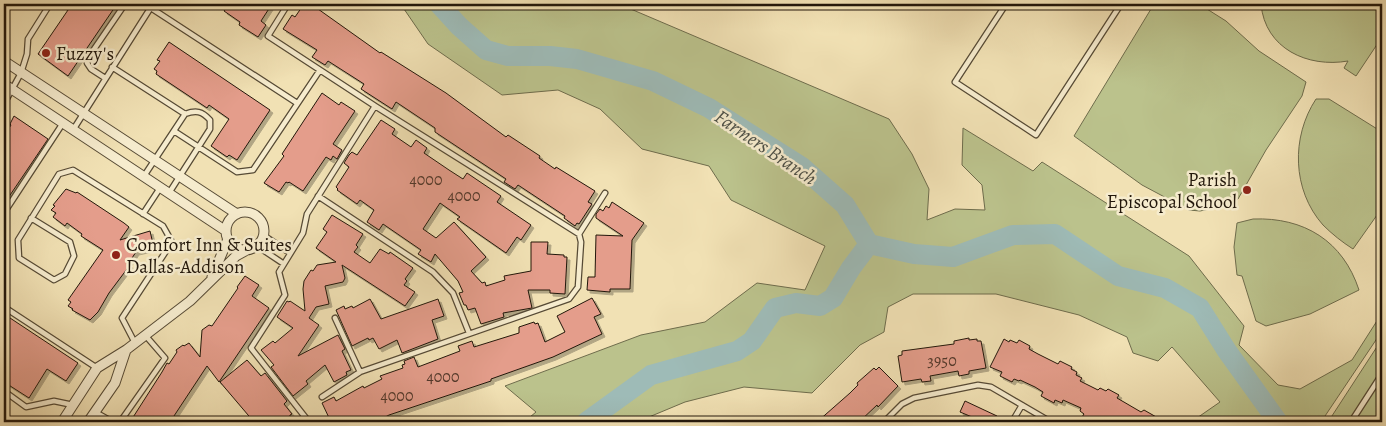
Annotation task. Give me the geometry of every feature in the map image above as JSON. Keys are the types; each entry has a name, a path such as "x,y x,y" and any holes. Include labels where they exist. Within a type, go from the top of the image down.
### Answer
{"street":[{"path":"4,61 237,214"},
{"path":"4,84 169,193 227,235 236,248 247,250"},
{"path":"62,422 97,368 126,350 190,301 236,256 256,246 263,235 258,218 246,212 237,214 229,220 227,235 211,279"},
{"path":"88,422 115,383 126,350"}],"lane":[{"path":"4,104 22,73 27,54 28,39 50,4"},
{"path":"105,78 88,66 88,58 125,4"},
{"path":"288,4 268,36 375,106 580,234"},
{"path":"1006,4 955,82 1036,135 1121,4"},
{"path":"73,130 151,5 298,104"},
{"path":"112,67 185,114"},
{"path":"174,131 237,172 253,170 320,70"},
{"path":"310,422 251,348 285,295 279,272 303,233 307,214 375,106"},
{"path":"144,176 185,114 194,111 203,113 210,120 210,129 169,193"},
{"path":"4,212 63,123"},
{"path":"32,218 70,242 74,256 65,274 54,280 19,258 18,240 59,174 73,170 163,226 172,242 122,318 135,343"},
{"path":"143,214 160,187"},
{"path":"322,397 360,372 569,299 578,288 580,234 605,193"},
{"path":"318,196 433,272 453,293 469,333"},
{"path":"263,235 290,253"},
{"path":"256,246 284,264"},
{"path":"4,307 97,368"},
{"path":"334,318 360,372"},
{"path":"120,422 164,358 145,335"},
{"path":"1350,422 1382,374"},
{"path":"884,422 902,404 914,398 978,385 991,387 1051,422"},
{"path":"4,391 26,407 54,401 73,405"},
{"path":"1012,422 1022,405"},
{"path":"95,412 113,422"}],"green space":[{"path":"399,4 619,4 889,119 912,154 929,189 927,220 955,209 985,210 982,185 962,165 963,128 1033,171 1042,162 1189,256 1244,326 1239,345 1278,385 1300,389 1352,360 1382,313 1382,331 1321,422 1196,422 1194,420 1220,402 1172,347 1158,361 1133,353 1127,337 1079,315 996,294 913,294 888,307 884,332 860,345 812,393 744,387 685,402 637,422 524,422 536,412 505,386 641,335 705,322 757,283 805,290 825,246 731,200 709,166 642,149 600,109 558,90 502,95 428,44"},
{"path":"1154,4 1199,4 1226,21 1259,51 1306,82 1302,96 1266,150 1238,199 1228,205 1200,211 1189,210 1142,185 1074,136"},
{"path":"1261,4 1382,4 1382,37 1356,76 1344,68 1348,61 1318,61 1304,58 1280,44 1264,20"},
{"path":"1316,99 1329,99 1382,132 1382,208 1353,249 1323,225 1305,196 1301,180 1298,163 1299,146 1302,130"},
{"path":"1253,219 1272,219 1289,222 1319,235 1332,245 1343,258 1359,290 1310,314 1266,326 1256,321 1242,276 1237,275 1234,247 1237,223"},
{"path":"1382,339 1382,422 1328,422"}],"building":[{"path":"59,4 117,4 68,76 38,54 68,10"},
{"path":"229,4 272,4 261,21 266,25 258,37 239,25 240,22 224,11"},
{"path":"304,4 311,4 380,53 446,93 506,137 508,135 540,156 539,158 555,169 556,167 595,191 588,202 592,204 579,224 577,223 575,226 564,218 565,216 518,185 515,189 504,182 506,179 435,132 435,128 396,102 392,109 361,89 364,84 328,61 325,65 312,57 317,50 283,29 292,15 295,17"},
{"path":"169,42 270,110 237,160 229,155 227,157 211,146 229,119 209,105 207,108 156,74 157,71 154,69 160,61 157,60"},
{"path":"322,93 339,105 341,102 355,111 333,144 342,150 337,159 333,156 331,160 326,157 303,191 286,182 279,192 264,183 284,156 282,154"},
{"path":"14,116 48,139 4,204 4,136"},
{"path":"381,120 395,129 392,134 411,147 416,140 427,148 424,153 449,170 463,179 467,173 501,196 497,202 531,225 521,240 517,237 506,253 457,219 460,217 440,203 423,229 436,238 454,222 486,257 471,271 482,283 485,282 486,286 505,280 504,276 531,271 531,242 548,242 547,254 564,255 564,257 567,257 565,294 550,293 550,290 528,290 532,308 503,313 504,317 481,324 475,308 468,310 466,305 464,305 459,293 463,292 458,281 435,254 431,262 418,254 421,250 383,224 379,230 367,222 374,210 360,200 357,204 337,190 336,187 349,167 344,163 349,155 352,152 357,155"},
{"name":"Comfort Inn & Suites Dallas-Addison","path":"66,189 77,192 129,227 120,240 150,231 154,248 136,252 128,264 130,265 109,293 98,312 90,320 72,310 68,306 71,302 68,300 103,250 81,236 82,234 67,223 65,226 53,217 56,213 51,210 55,206 53,205"},
{"path":"612,202 644,223 632,240 630,289 610,289 610,292 587,290 588,277 595,277 596,235 623,236 596,218 596,214 600,209 603,211 606,206 609,208"},
{"path":"332,215 363,234 354,252 370,263 380,249 389,254 390,252 413,268 405,279 407,281 404,285 415,292 405,306 342,265 345,278 343,282 325,286 329,304 316,307 309,318 319,325 298,356 338,335 345,349 342,351 351,370 346,372 347,375 334,382 325,365 306,381 308,384 293,396 271,367 274,365 261,350 273,341 275,343 293,328 277,317 287,301 305,311 304,281 311,270 313,271 317,265 336,262 316,248 327,232 323,229"},
{"path":"245,276 259,285 252,296 269,308 219,382 207,366 170,422 130,422 167,363 169,364 177,352 176,350 189,343 200,357 202,330 209,325 212,326"},
{"path":"592,298 601,314 594,317 602,334 553,357 491,379 491,381 389,415 376,422 331,422 322,403 334,397 336,401 363,386 364,388 382,379 380,376 403,368 404,361 414,357 418,367 460,351 458,346 472,341 474,347 519,333 519,327 534,322 535,324 538,323 545,342 565,332 557,316"},
{"path":"370,299 381,319 438,299 444,316 432,320 438,339 402,353 397,340 379,349 373,338 369,340 368,338 352,346 336,310 344,306 345,309 352,306 353,308"},
{"path":"4,314 78,363 66,381 47,369 29,398 4,382"},
{"path":"969,338 969,340 977,339 977,341 981,341 986,368 969,371 969,374 959,376 958,371 930,376 931,381 922,382 921,379 902,382 898,356 902,355 902,351 954,344 954,341"},
{"path":"1004,339 1017,343 1019,340 1030,346 1029,349 1038,354 1058,364 1060,361 1072,367 1071,369 1077,372 1076,375 1082,378 1080,381 1098,390 1100,388 1106,391 1108,389 1119,395 1117,398 1141,412 1144,410 1165,422 1092,422 1082,417 1084,414 1080,411 1081,408 1063,400 1062,403 1055,400 1054,403 1041,396 1043,392 1035,387 1020,380 1014,379 1012,382 1000,376 1002,372 990,367"},
{"path":"247,360 261,376 265,373 287,401 284,404 292,414 290,415 289,422 254,422 220,382"},
{"path":"879,367 898,386 878,407 877,405 859,422 817,422 850,393 858,385 857,383 874,368 876,370"},
{"path":"965,401 997,416 994,422 984,422 960,412"}],"waterway":[{"name":"Farmers Branch","path":"439,4 459,26 486,50 508,56 550,56 577,59 653,81 709,108 802,167 845,205 869,244 914,254 953,257 1013,235 1055,234 1118,276 1165,288 1200,308 1227,351 1278,422"},
{"path":"586,422 651,375 737,351 752,341 775,308 796,303 820,306 833,298 851,268 869,244"}],"place":[{"name":"Fuzzy's","path":"46,53"},
{"name":"Parish Episcopal School","path":"1247,190"},
{"name":"Comfort Inn & Suites Dallas-Addison","path":"116,255"}]}
